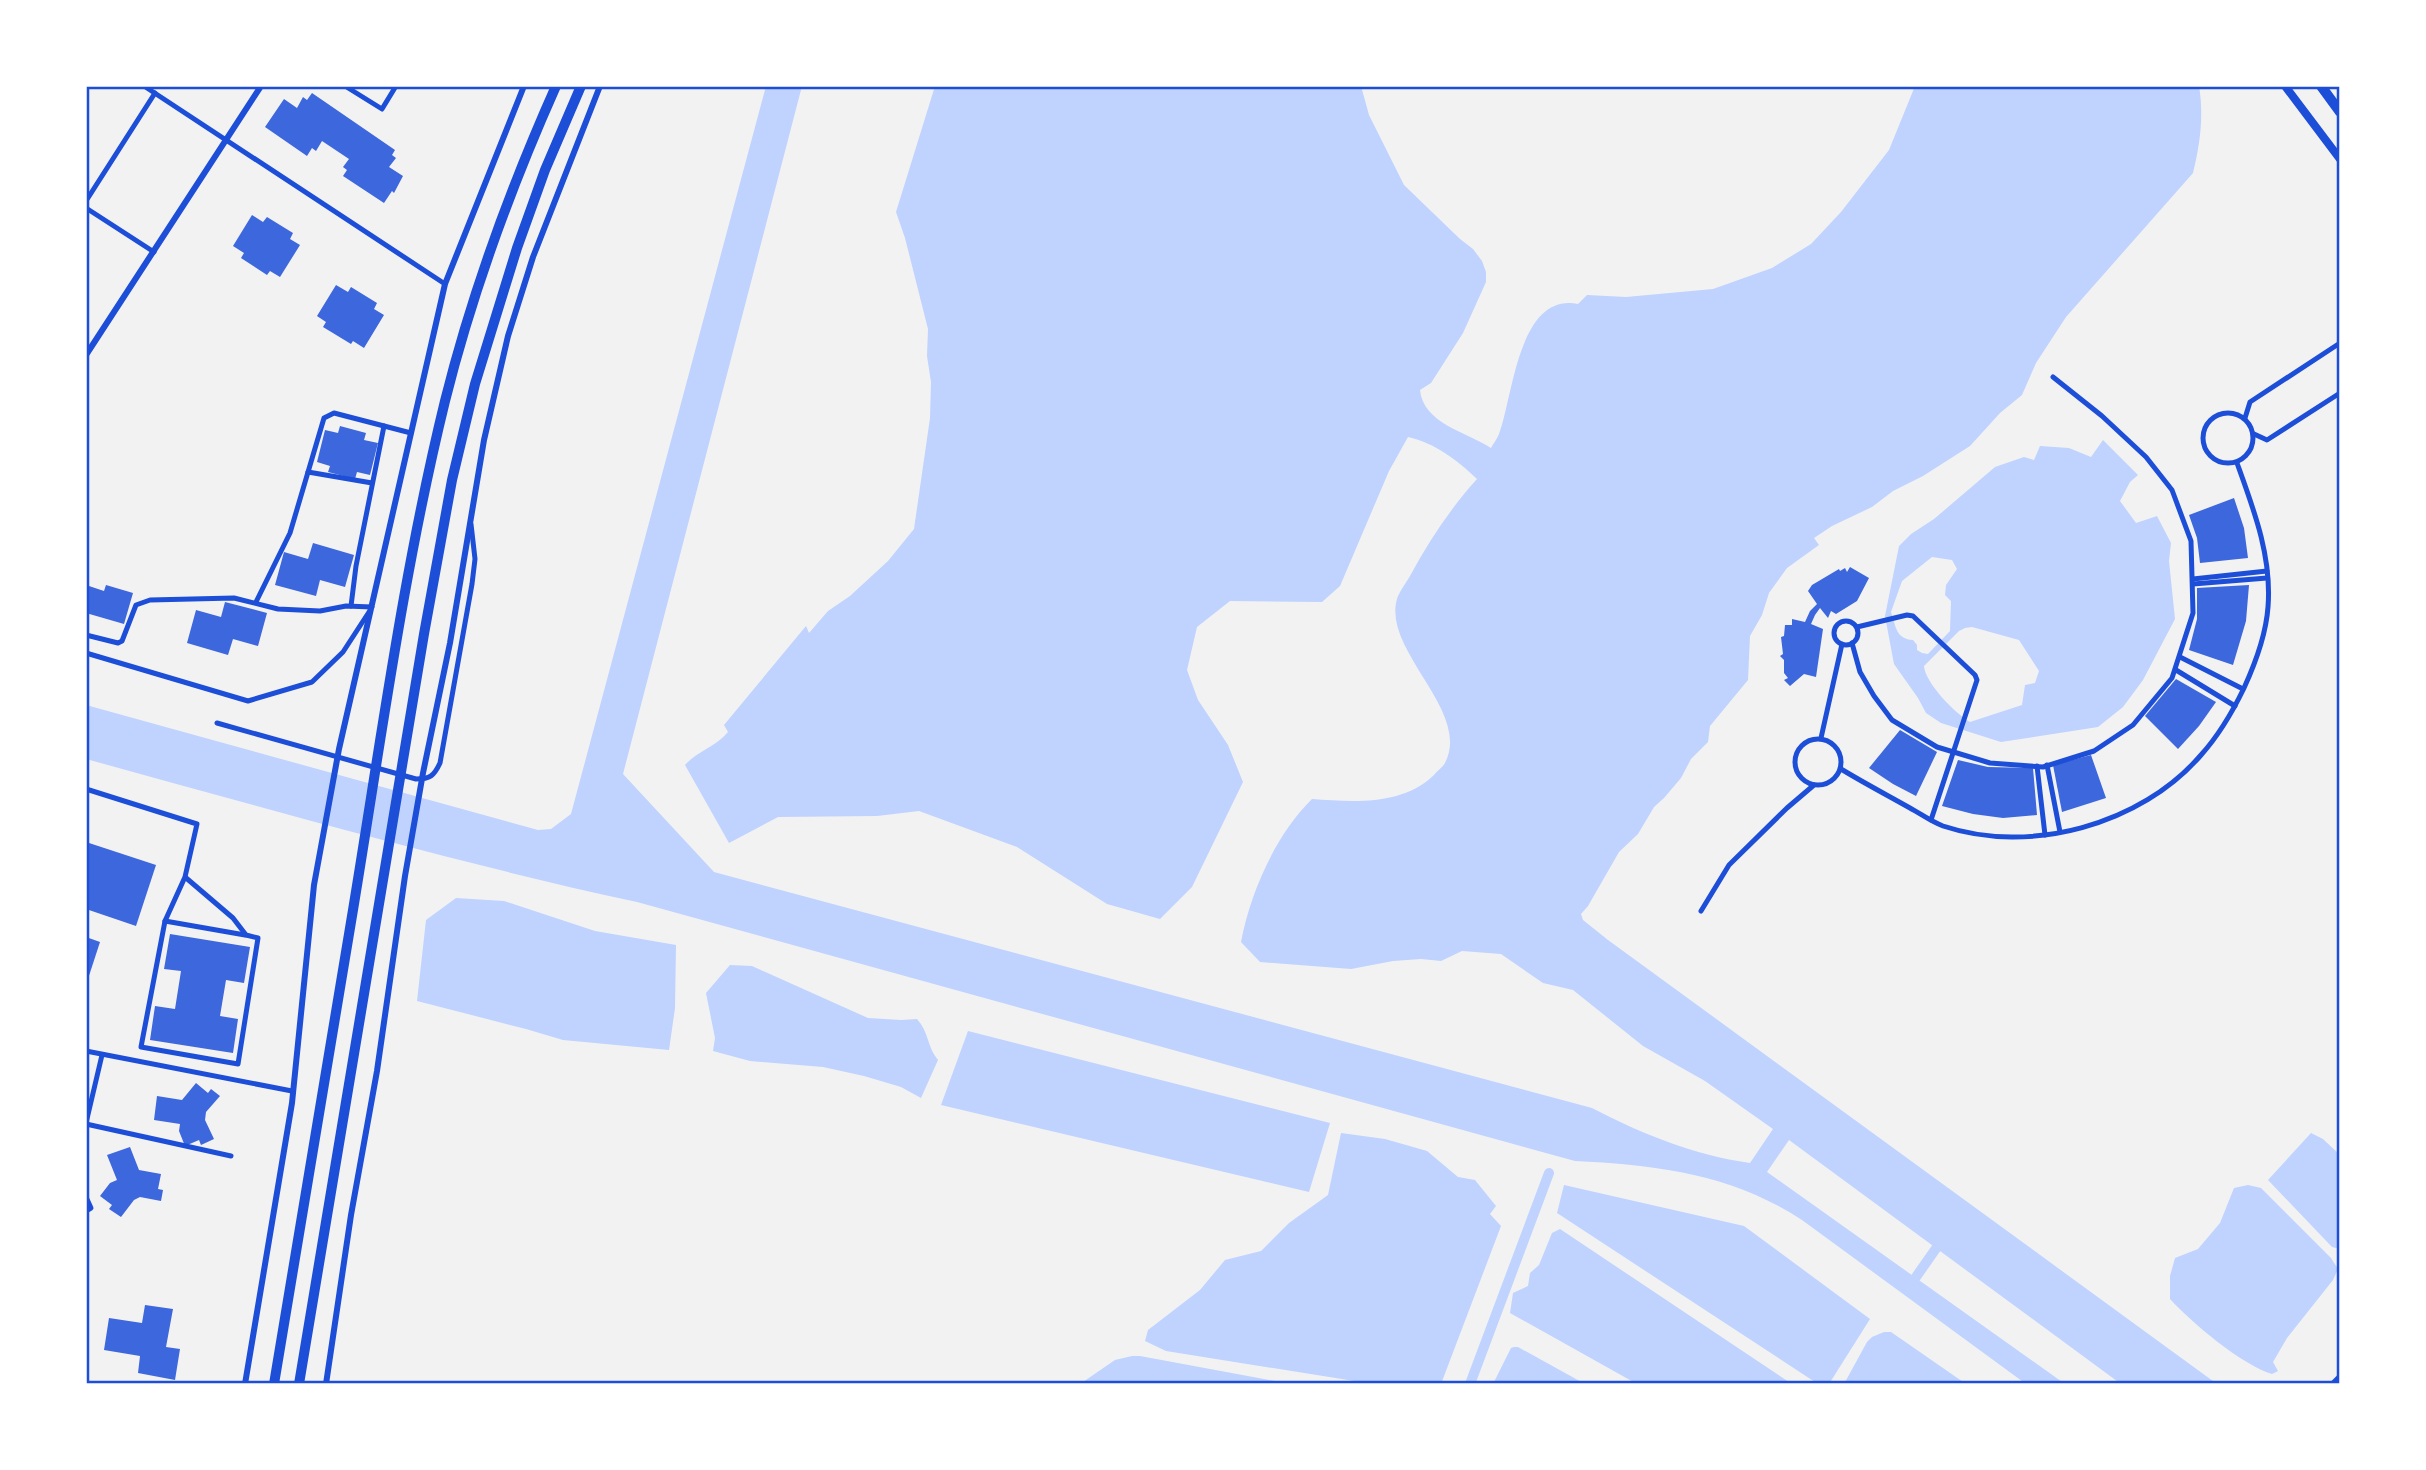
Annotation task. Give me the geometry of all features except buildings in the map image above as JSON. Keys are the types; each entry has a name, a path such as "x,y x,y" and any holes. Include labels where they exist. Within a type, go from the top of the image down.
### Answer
{"highway":[{"path":"274,1384 377,759 410,571 446,399 471,310 507,203 556,86"},
{"path":"299,1384 452,480 475,384 517,248 545,170 581,86"},
{"path":"2321,86 2340,112"}],"main road":[{"path":"2285,86 2340,159"}],"street":[{"path":"144,86 445,284"},
{"path":"86,355 261,86"},
{"path":"345,86 382,109 396,86"},
{"path":"245,1384 292,1103 314,885 339,749 445,284 524,86"},
{"path":"326,1384 351,1215 377,1071 405,876 450,643 484,440 508,336 533,257 600,86"},
{"path":"86,201 155,93"},
{"path":"86,208 154,252"},
{"path":"2245,418 2250,402 2340,343"},
{"path":"1852,643 1860,672 1892,720 1937,747 1990,763 2047,765 2094,751 2133,725 2176,670 2193,613 2193,581 2191,541 2172,490 2137,449 2102,416 2053,377"},
{"path":"2254,434 2251,452 2237,463 2219,463 2205,451 2202,433 2211,418 2228,412 2245,418 2254,434 2267,440 2340,393"},
{"path":"256,603 290,533 321,422 334,413 411,433"},
{"path":"351,606 356,566 384,426"},
{"path":"1840,769 1942,825 1981,834 2022,837 2045,835 2102,822 2162,790 2200,757 2235,706 2255,665 2268,608 2267,557 2255,512 2237,463"},
{"path":"308,472 372,483"},
{"path":"217,723 416,779 428,779 440,763 472,584 475,559 471,524"},
{"path":"2193,581 2267,571"},
{"path":"2193,581 2267,578"},
{"path":"86,635 118,643 122,641 136,605 150,600 234,597 278,609 320,611 351,606 372,607"},
{"path":"86,653 248,701 312,682 343,652 372,607"},
{"path":"1842,644 1835,636 1837,625 1848,621 1857,627 1913,616 1975,675 1977,680 1967,716 1931,820"},
{"path":"1842,644 1852,643 1857,638 1857,627"},
{"path":"1821,738 1842,644"},
{"path":"2180,657 2243,689"},
{"path":"2176,670 2235,706"},
{"path":"1701,911 1728,865 1787,808 1814,785 1830,782 1840,769 1839,752 1832,743 1821,738 1804,743 1795,758 1799,776 1814,785"},
{"path":"2047,765 2060,832"},
{"path":"2037,766 2045,835"},
{"path":"86,789 197,824 185,877 165,921 141,1047 238,1064 258,938 165,921"},
{"path":"185,877 228,913 246,935"},
{"path":"86,1051 292,1090"},
{"path":"102,1055 86,1124 231,1156"},
{"path":"86,1197 91,1208 86,1212"},
{"path":"2332,1384 2340,1376"}],"water":[{"path":"766,86 802,86 623,774 714,872 1592,1108 1669,1142 1709,1155 1750,1163 1773,1129 1705,1081 1643,1046 1573,990 1543,983 1501,954 1462,951 1441,961 1393,961 1351,969 1260,962 1241,942 1251,904 1266,865 1287,829 1312,799 1360,801 1392,797 1421,785 1445,763 1450,743 1447,723 1402,639 1396,619 1397,599 1440,526 1477,479 1445,453 1418,440 1408,437 1389,471 1340,586 1322,602 1230,601 1197,627 1187,670 1198,700 1228,745 1243,782 1192,887 1160,919 1107,904 1017,847 919,811 877,816 778,817 729,843 685,765 728,732 724,725 806,626 809,633 828,611 850,596 888,561 914,529 930,418 928,329 896,212 935,86 1361,86 1369,115 1404,185 1473,249 1486,272 1486,282 1463,333 1431,383 1420,390 1423,401 1437,419 1491,448 1504,418 1521,351 1530,330 1542,314 1558,305 1578,304 1587,295 1626,297 1713,289 1772,268 1811,244 1841,212 1889,150 1915,86 2199,86 2200,130 2193,173 2066,317 2036,363 2022,395 2000,413 1970,446 1923,476 1893,491 1872,507 1814,538 1819,545 1787,568 1769,593 1762,615 1750,636 1748,680 1710,726 1708,742 1691,759 1681,778 1654,807 1638,834 1619,852 1581,914 1583,920 1608,940 2217,1384 2121,1384 1789,1140 1767,1172 2065,1384 2026,1384 1802,1220 1776,1204 1721,1182 1664,1169 1575,1161 637,902 430,852 86,759 86,705 538,830 551,829 571,814"},
{"path":"2103,440 2138,475 2130,482 2120,501 2136,523 2157,516 2171,543 2169,561 2175,619 2143,680 2123,707 2098,727 2001,742 1941,723 1926,713 1894,664 1885,616 1899,546 1995,467 2024,457 2034,460 2040,446 2069,448 2091,457","holes":["1932,557 1952,560 1957,569 1946,585 1945,595 1951,601 1950,631 1928,654 1917,650 1913,640 1900,635 1891,612 1902,581","1972,627 2019,640 2039,671 2035,683 2025,685 2022,705 1970,722 1935,689 1924,666 1959,631"]},
{"path":"456,898 504,901 595,931 676,945 675,1008 669,1050 563,1040 417,1001 426,920"},
{"path":"730,965 752,966 868,1018 917,1019 938,1060 921,1098 901,1087 864,1076 823,1067 750,1061 713,1051 715,1038 706,993"},
{"path":"968,1031 1330,1123 1309,1192 941,1105"},
{"path":"1341,1133 1385,1139 1427,1151 1458,1177 1475,1180 1496,1206 1490,1214 1501,1226 1441,1384 1373,1384 1166,1351 1145,1341 1148,1330 1200,1290 1225,1260 1261,1251 1289,1223 1328,1195"},
{"path":"2311,1133 2323,1139 2340,1155 2340,1249 2332,1247 2268,1180"},
{"path":"1564,1185 1744,1226 1870,1319 1829,1384 1818,1384 1557,1213"},
{"path":"2248,1185 2261,1188 2331,1258 2338,1269 2333,1280 2287,1338 2273,1362 2278,1371 2272,1374 2246,1362 2218,1342 2170,1299 2170,1276 2175,1258 2198,1249 2220,1223 2234,1188"},
{"path":"1560,1229 1792,1384 1637,1384 1510,1313 1513,1293 1528,1286 1530,1273 1539,1265 1552,1233"},
{"path":"1884,1332 1891,1332 1966,1384 1844,1384 1867,1342"},
{"path":"1514,1347 1585,1384 1493,1384 1511,1348"},
{"path":"1132,1356 1291,1384 1080,1384 1115,1360"}],"waterway":[{"path":"1470,1384 1549,1173"},
{"path":"1909,1287 1944,1237"}]}
